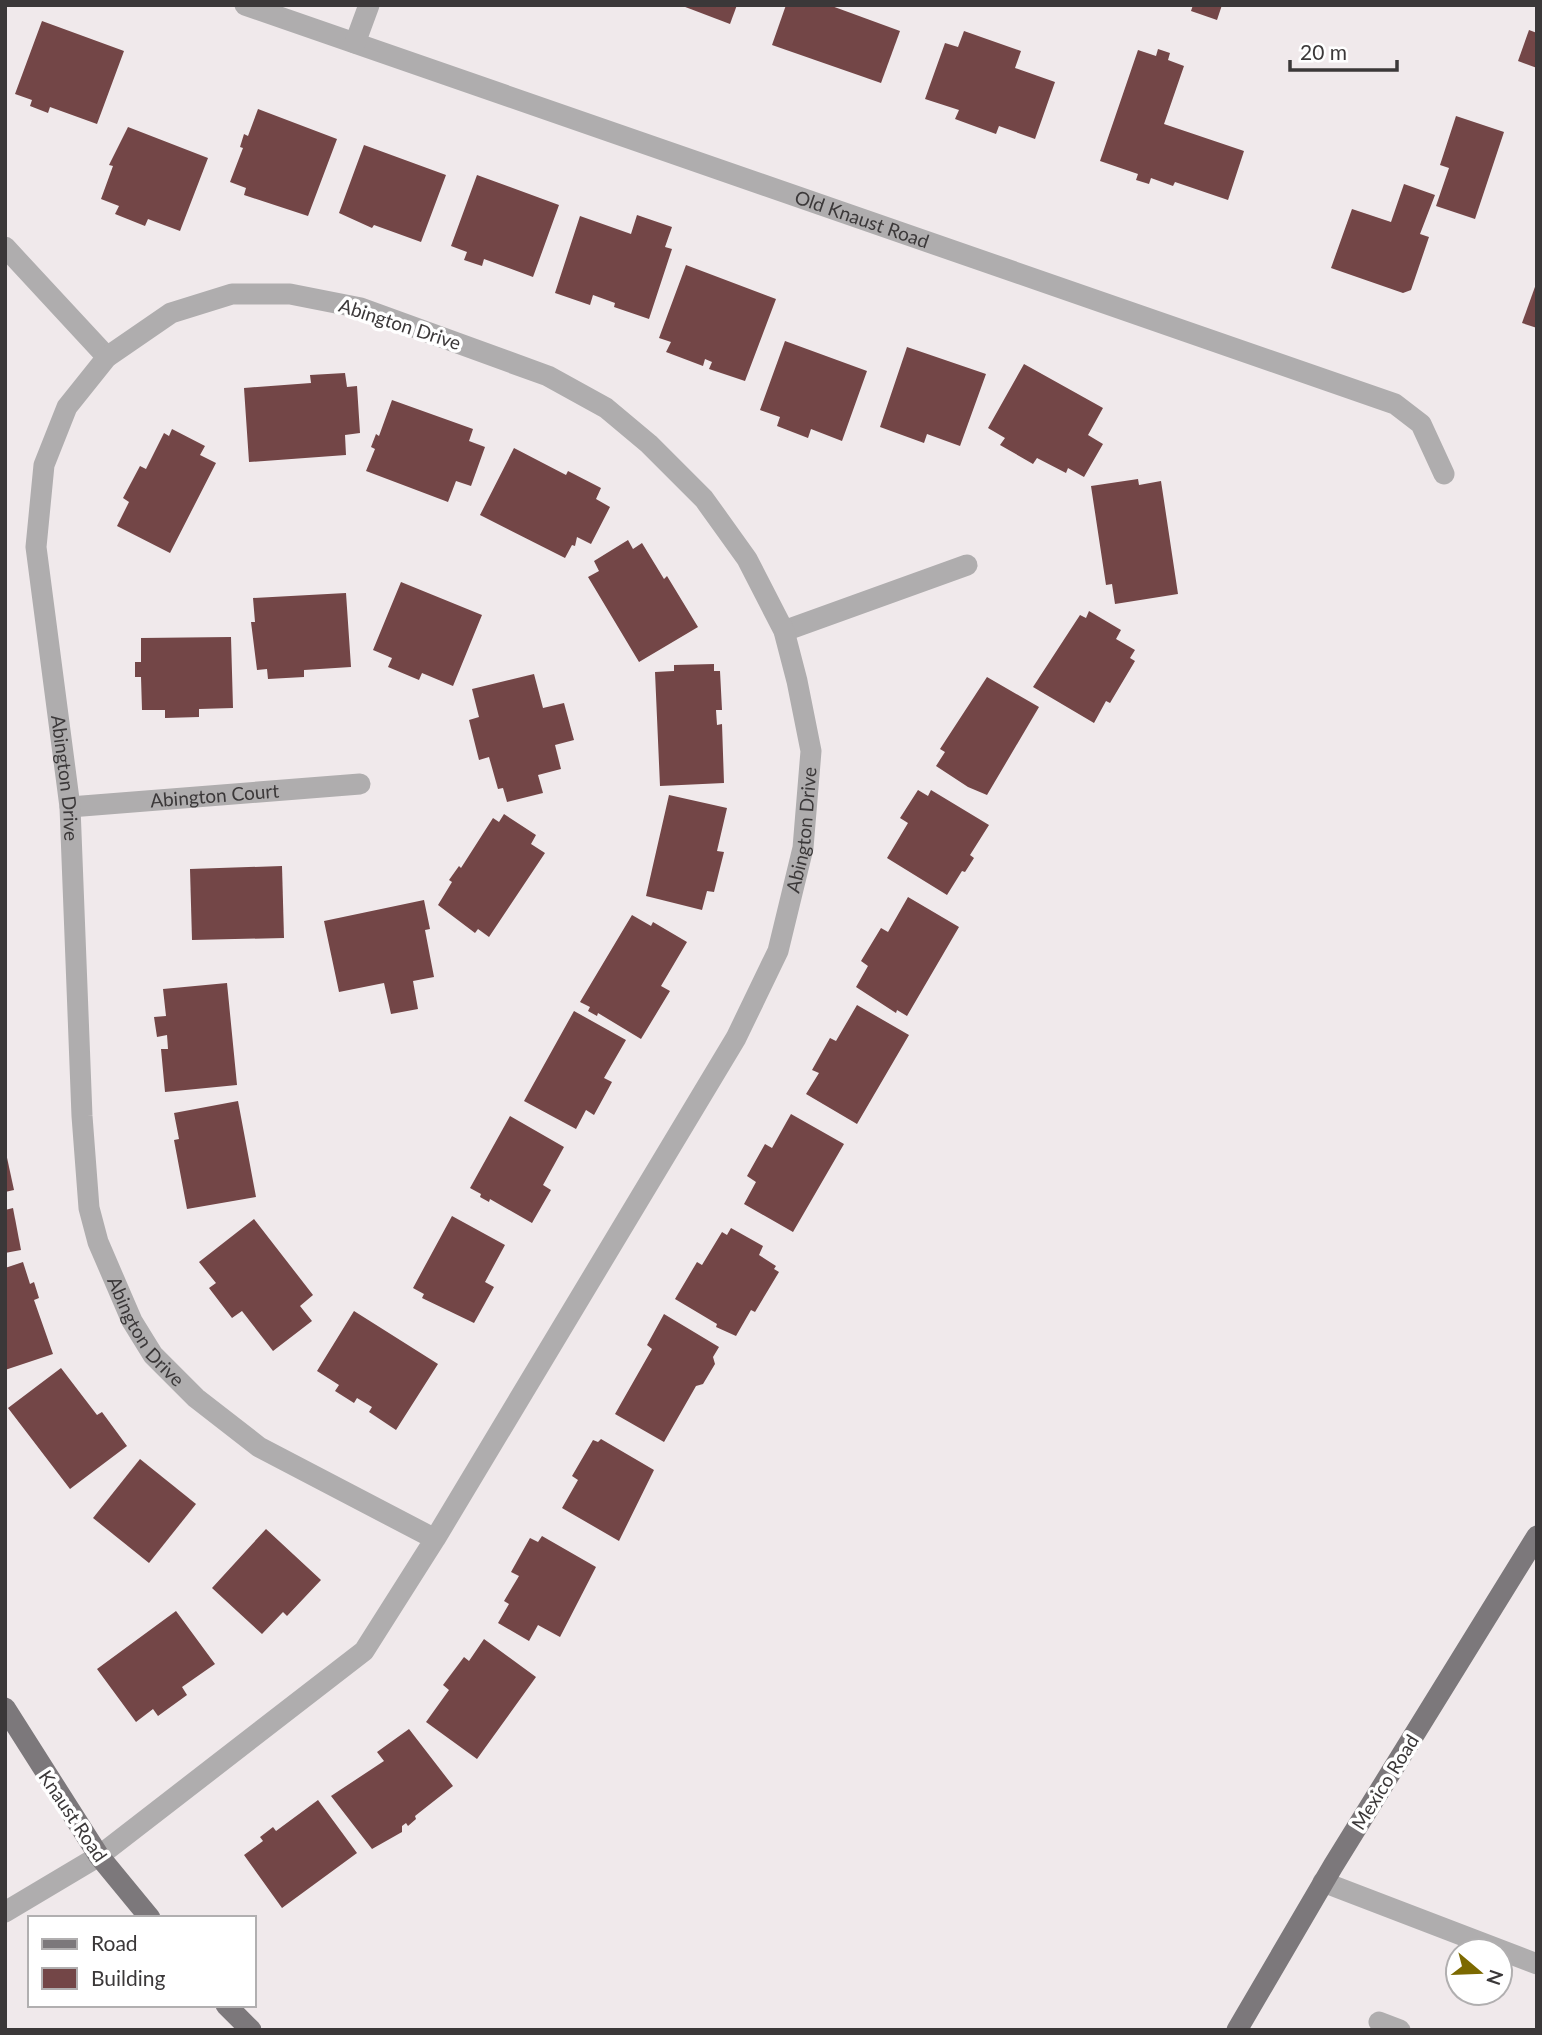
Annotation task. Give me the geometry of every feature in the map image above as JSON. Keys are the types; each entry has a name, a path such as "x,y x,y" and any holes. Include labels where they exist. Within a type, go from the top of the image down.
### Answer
{"main road":[{"name":"Mexico Road","path":"1237,2030 1323,1882 1537,1536"},
{"name":"Knaust Road","path":"5,1708 99,1856 148,1916"},
{"path":"228,2007 251,2030"}],"street":[{"name":"Old Knaust Road","path":"245,5 1395,404 1421,424 1444,474"},
{"path":"355,43 369,5"},
{"path":"5,247 107,357"},
{"name":"Abington Drive","path":"5,1912 99,1856 365,1651 435,1539 736,1038 778,951 803,848 811,751 784,631 747,559 704,499 649,444 606,408 548,376 361,308 290,294 232,294 170,313 107,357 67,407 44,465 36,547 70,807 82,1116 89,1208 106,1263 132,1321 162,1363 196,1398 259,1447 435,1539"},
{"path":"784,631 967,565"},
{"name":"Abington Court","path":"70,807 360,784"},
{"path":"1323,1882 1537,1964"},
{"path":"1379,2022 1400,2030"}],"building":[{"path":"680,5 737,5 730,24"},
{"path":"786,5 829,5 900,31 881,83 772,45"},
{"path":"1193,5 1222,5 1217,20 1191,11"},
{"path":"42,21 124,51 97,124 50,107 48,113 30,106 32,100 15,94"},
{"path":"1529,30 1537,33 1537,68 1518,61"},
{"path":"964,31 1021,51 1015,68 1055,82 1035,139 999,126 996,134 955,119 959,110 925,99 945,43 958,47"},
{"path":"1158,49 1170,53 1168,60 1184,66 1164,124 1244,151 1228,200 1175,182 1173,186 1151,178 1149,184 1136,180 1138,174 1100,161 1138,50 1156,56"},
{"path":"258,109 337,139 308,216 244,195 246,188 230,182 243,148 240,147 244,134 248,136"},
{"path":"1456,116 1504,132 1475,219 1436,206 1449,168 1440,165"},
{"path":"128,127 208,158 180,231 148,219 145,226 115,214 119,206 101,199 113,166 109,165"},
{"path":"364,145 446,175 421,242 374,225 372,228 339,213"},
{"path":"477,175 559,205 533,277 484,259 482,266 464,260 467,252 451,246"},
{"path":"1404,184 1435,195 1420,234 1429,237 1411,290 1403,293 1331,268 1352,209 1391,222"},
{"path":"637,215 672,227 665,247 672,249 649,319 614,307 615,303 593,295 590,305 555,293 580,216 631,234"},
{"path":"686,265 776,299 745,381 709,369 712,362 705,359 703,366 666,352 671,342 659,338"},
{"path":"1537,284 1537,328 1522,323"},
{"path":"785,341 867,371 842,441 811,429 808,438 777,426 780,417 760,410"},
{"path":"907,347 986,374 960,446 927,434 924,443 880,427"},
{"path":"1024,364 1103,408 1088,435 1103,444 1084,477 1068,468 1066,473 1037,458 1033,464 1000,445 1005,438 988,428"},
{"path":"345,373 347,387 357,386 360,433 345,435 346,455 249,462 244,388 311,383 310,375"},
{"path":"392,400 473,429 469,441 485,447 471,486 456,481 448,502 366,471 375,449 371,447 376,434 379,436"},
{"path":"172,429 205,446 200,455 216,463 170,553 117,526 129,502 123,498 140,466 146,469 164,433 169,436"},
{"path":"514,448 566,475 568,471 601,488 596,499 610,507 591,544 577,537 575,546 572,545 565,558 480,515"},
{"path":"1138,479 1139,485 1161,481 1178,594 1115,604 1112,584 1106,585 1091,486"},
{"path":"628,540 633,549 642,543 664,579 667,576 698,627 639,662 588,577 599,571 594,561"},
{"path":"401,582 482,615 453,686 422,673 419,680 388,667 392,658 373,650"},
{"path":"346,593 351,667 304,670 304,677 268,679 267,669 257,670 251,622 255,622 253,598"},
{"path":"1089,611 1121,630 1116,639 1135,650 1130,658 1135,661 1110,703 1106,701 1094,723 1033,687 1080,615 1086,618"},
{"path":"231,637 233,708 199,709 199,717 165,718 165,710 142,710 141,677 135,677 135,662 141,662 141,638"},
{"path":"714,664 714,671 720,671 722,710 716,710 717,725 722,724 724,783 660,786 655,672 674,671 674,665"},
{"path":"534,674 543,708 564,703 574,740 555,745 561,769 538,775 543,793 507,802 503,788 498,789 489,757 479,760 469,720 479,717 472,689"},
{"path":"987,677 1039,707 987,795 968,787 936,766 945,752 940,749"},
{"path":"918,790 928,796 931,790 989,825 970,855 974,858 947,895 887,858 908,823 900,818"},
{"path":"669,795 727,808 717,851 724,852 714,892 707,891 702,910 646,896"},
{"path":"504,814 536,835 531,844 545,853 489,937 478,929 475,933 438,905 452,882 449,880 459,866 461,868 493,818 499,822"},
{"path":"282,866 284,938 192,940 190,869"},
{"path":"908,897 959,927 907,1016 897,1010 896,1013 856,987 868,966 861,961 881,928 888,932"},
{"path":"424,900 430,929 425,930 434,977 413,981 418,1009 391,1014 384,983 339,992 324,921"},
{"path":"632,915 651,926 653,922 687,942 661,986 670,991 641,1039 598,1013 597,1016 588,1011 590,1007 580,1002"},
{"path":"227,983 237,1085 165,1092 161,1049 168,1049 167,1035 157,1037 154,1017 166,1016 163,989"},
{"path":"857,1005 909,1035 857,1124 806,1094 819,1073 812,1070 830,1038 836,1041"},
{"path":"574,1011 626,1040 604,1078 612,1082 594,1115 586,1110 576,1129 524,1101"},
{"path":"238,1101 256,1197 187,1209 174,1140 179,1139 174,1113"},
{"path":"791,1114 844,1144 793,1232 744,1204 756,1182 747,1176 765,1144 772,1148"},
{"path":"510,1116 564,1147 543,1185 551,1190 532,1223 490,1199 489,1202 480,1197 481,1194 470,1188"},
{"path":"5,1154 14,1190 5,1192"},
{"path":"13,1208 21,1250 5,1253 5,1210"},
{"path":"452,1216 505,1245 485,1282 494,1287 474,1323 422,1298 424,1294 413,1288"},
{"path":"254,1219 313,1295 300,1306 312,1321 273,1351 242,1311 232,1318 209,1288 216,1283 199,1262"},
{"path":"731,1228 763,1246 759,1255 776,1266 774,1269 779,1272 755,1312 751,1310 736,1336 716,1327 717,1324 675,1299 697,1262 702,1265 722,1232 727,1235"},
{"path":"23,1262 30,1284 34,1282 39,1298 34,1300 53,1354 5,1370 5,1268"},
{"path":"354,1311 438,1364 396,1430 369,1412 372,1407 357,1398 354,1403 335,1391 339,1385 317,1371"},
{"path":"664,1314 719,1347 713,1357 715,1364 703,1384 696,1386 664,1442 615,1414 652,1349 647,1345"},
{"path":"61,1368 97,1415 102,1412 127,1446 70,1489 8,1408"},
{"path":"601,1439 654,1470 619,1541 562,1508 578,1480 572,1476 593,1440 598,1442"},
{"path":"140,1459 196,1504 149,1563 93,1518"},
{"path":"266,1529 321,1580 287,1616 283,1612 262,1634 212,1588"},
{"path":"542,1536 596,1567 560,1637 538,1625 529,1641 498,1623 509,1604 504,1601 519,1576 511,1572 530,1538 538,1542"},
{"path":"176,1611 215,1664 182,1687 187,1695 158,1716 153,1709 136,1722 97,1669"},
{"path":"484,1639 536,1677 477,1759 426,1722 449,1690 443,1685 464,1657 469,1661"},
{"path":"409,1729 453,1786 415,1816 416,1819 408,1826 406,1823 402,1826 402,1832 372,1849 331,1796 384,1761 377,1752"},
{"path":"318,1800 357,1853 282,1908 244,1855 263,1841 260,1837 273,1827 276,1831"}]}
